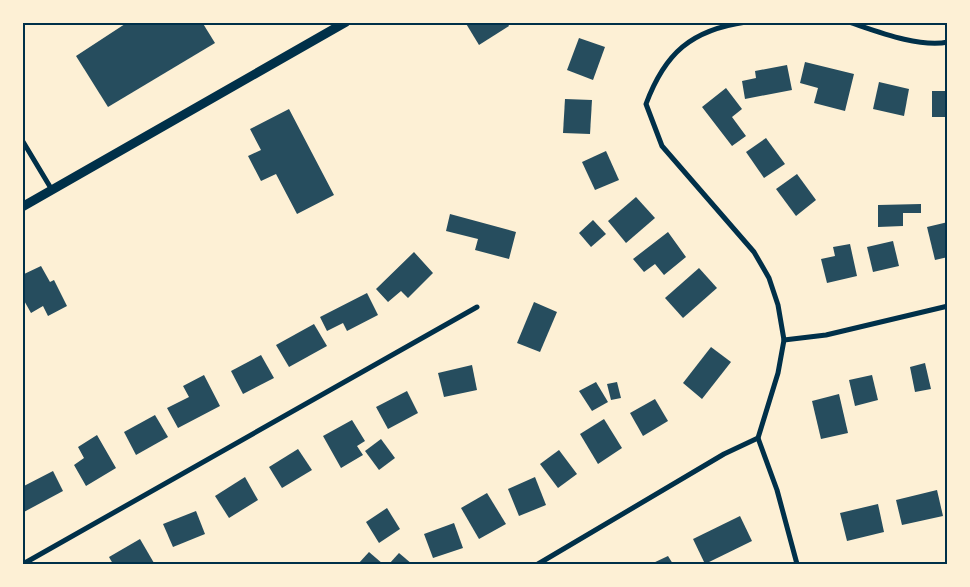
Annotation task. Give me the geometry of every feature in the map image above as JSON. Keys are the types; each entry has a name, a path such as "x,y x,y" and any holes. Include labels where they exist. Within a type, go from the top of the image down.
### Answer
{"street":[{"path":"22,207 346,22"},
{"path":"746,22 698,35 668,60 654,80 646,104 662,146 754,252 769,278 778,306 784,340 778,373 758,438 777,490 797,564"},
{"path":"848,22 901,38 938,44 948,42"},
{"path":"22,140 52,190"},
{"path":"784,340 826,335 948,306"},
{"path":"23,564 477,307"},
{"path":"538,564 724,454 758,438"}],"building":[{"path":"128,22 202,22 215,43 108,107 76,56"},
{"path":"465,22 507,22 509,26 479,45"},
{"path":"579,38 605,47 593,80 567,70"},
{"path":"805,62 854,74 845,111 814,103 818,88 800,83"},
{"path":"787,65 792,90 745,99 742,81 756,78 755,71"},
{"path":"879,82 909,89 904,116 873,109"},
{"path":"726,88 742,109 732,117 746,136 732,146 702,107"},
{"path":"932,91 948,91 948,117 932,117"},
{"path":"565,99 592,100 590,134 563,133"},
{"path":"289,109 334,195 297,214 276,174 261,181 248,156 261,150 250,129"},
{"path":"766,138 785,164 764,178 746,152"},
{"path":"606,151 619,180 595,190 582,162"},
{"path":"797,174 816,200 796,216 776,189"},
{"path":"636,197 655,218 626,243 608,221"},
{"path":"921,204 921,213 903,213 903,226 878,227 878,205"},
{"path":"450,214 516,232 509,259 475,250 478,239 446,231"},
{"path":"593,220 606,234 591,247 579,233"},
{"path":"948,222 948,257 935,260 927,227"},
{"path":"668,232 686,257 664,275 655,264 644,272 633,259"},
{"path":"893,241 899,266 873,272 867,247"},
{"path":"850,244 857,276 827,283 821,259 835,256 833,247"},
{"path":"414,252 433,273 408,298 401,291 388,302 376,289"},
{"path":"41,266 50,282 54,280 67,306 48,316 43,306 31,313 22,297 22,275"},
{"path":"699,268 717,288 683,318 665,298"},
{"path":"367,293 378,315 347,331 343,323 327,331 320,317"},
{"path":"534,302 557,312 540,352 517,343"},
{"path":"314,324 327,346 289,367 276,345"},
{"path":"711,347 731,362 702,399 683,383"},
{"path":"261,355 274,378 243,394 231,371"},
{"path":"925,363 931,389 915,392 910,367"},
{"path":"472,365 477,390 444,397 438,373"},
{"path":"204,375 220,406 178,428 167,408 189,397 183,386"},
{"path":"872,375 878,400 855,406 849,380"},
{"path":"596,382 608,402 592,411 579,391"},
{"path":"617,382 621,398 611,400 607,384"},
{"path":"407,391 418,413 388,429 376,407"},
{"path":"839,394 848,433 821,439 812,401"},
{"path":"655,399 668,421 643,436 630,413"},
{"path":"155,415 168,437 136,455 124,432"},
{"path":"604,419 622,448 598,464 580,434"},
{"path":"352,420 365,441 357,446 363,455 341,468 323,436"},
{"path":"97,435 116,468 86,486 74,465 84,458 78,447"},
{"path":"381,439 395,458 379,470 365,451"},
{"path":"298,449 312,470 282,488 269,467"},
{"path":"559,450 577,474 558,488 540,464"},
{"path":"53,471 63,491 22,513 22,487"},
{"path":"245,477 258,500 229,518 215,496"},
{"path":"535,477 546,505 519,516 508,489"},
{"path":"937,490 943,516 902,525 896,500"},
{"path":"487,493 506,524 479,539 461,508"},
{"path":"878,504 884,532 847,541 840,513"},
{"path":"387,508 400,529 379,543 366,522"},
{"path":"196,511 205,534 173,547 163,524"},
{"path":"740,516 752,541 705,564 693,539"},
{"path":"454,523 463,548 433,558 424,534"},
{"path":"140,539 154,563 113,564 109,557"},
{"path":"369,552 383,564 358,564"},
{"path":"399,553 412,564 389,564"},
{"path":"668,556 673,564 651,564"}]}
